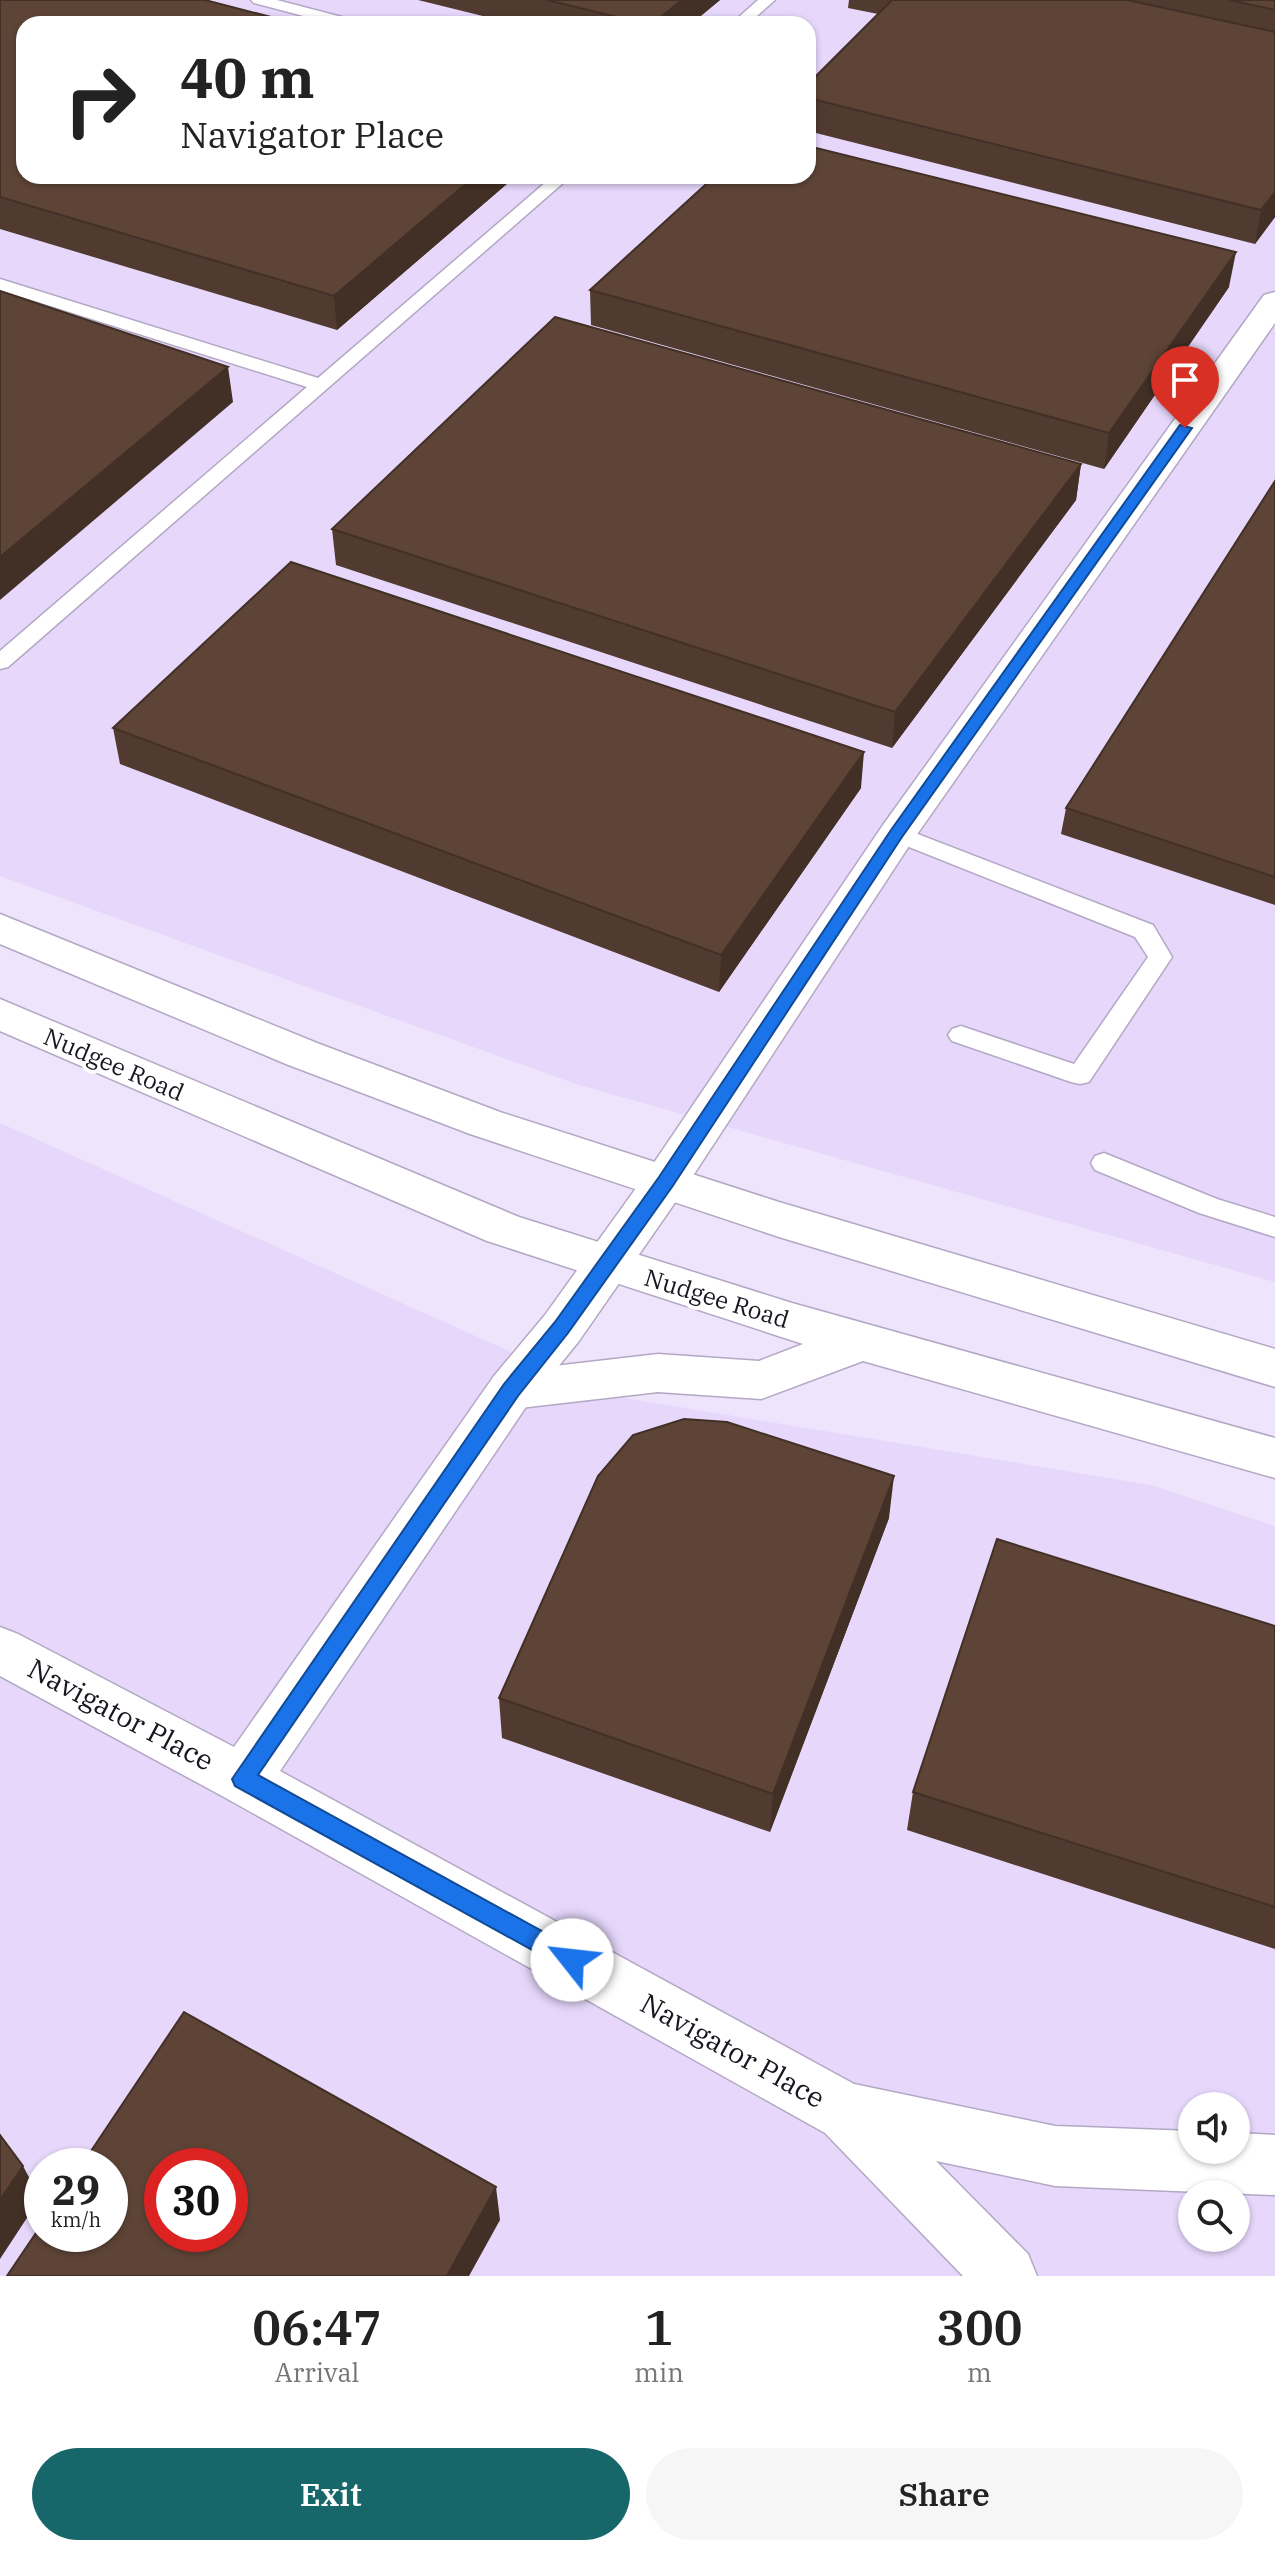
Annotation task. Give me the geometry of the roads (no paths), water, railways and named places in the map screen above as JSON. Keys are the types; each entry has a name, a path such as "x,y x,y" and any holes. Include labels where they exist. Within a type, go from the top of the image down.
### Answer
{"street":[{"name":"Navigator Place","path":"243,1779 511,1390 562,1328 604,1263 665,1182 897,834 1275,301"},
{"path":"0,928 312,1058 481,1122 733,1207 1275,1368"},
{"name":"Nudgee Road","path":"0,1014 503,1229 604,1263 863,1341 1275,1458"},
{"path":"511,1390 658,1373 761,1380 863,1341"},
{"name":"Navigator Place","path":"0,1650 243,1779 846,2112 1006,2276"},
{"name":"Navigator Place","path":"846,2112 1055,2156 1275,2165"}],"lane":[{"path":"259,0 321,16"},
{"path":"748,16 767,0"},
{"path":"0,662 554,184"},
{"path":"0,284 321,385"},
{"path":"897,834 1144,931 1160,957 1080,1075 961,1035"},
{"path":"1104,1163 1208,1206 1275,1227"}]}
